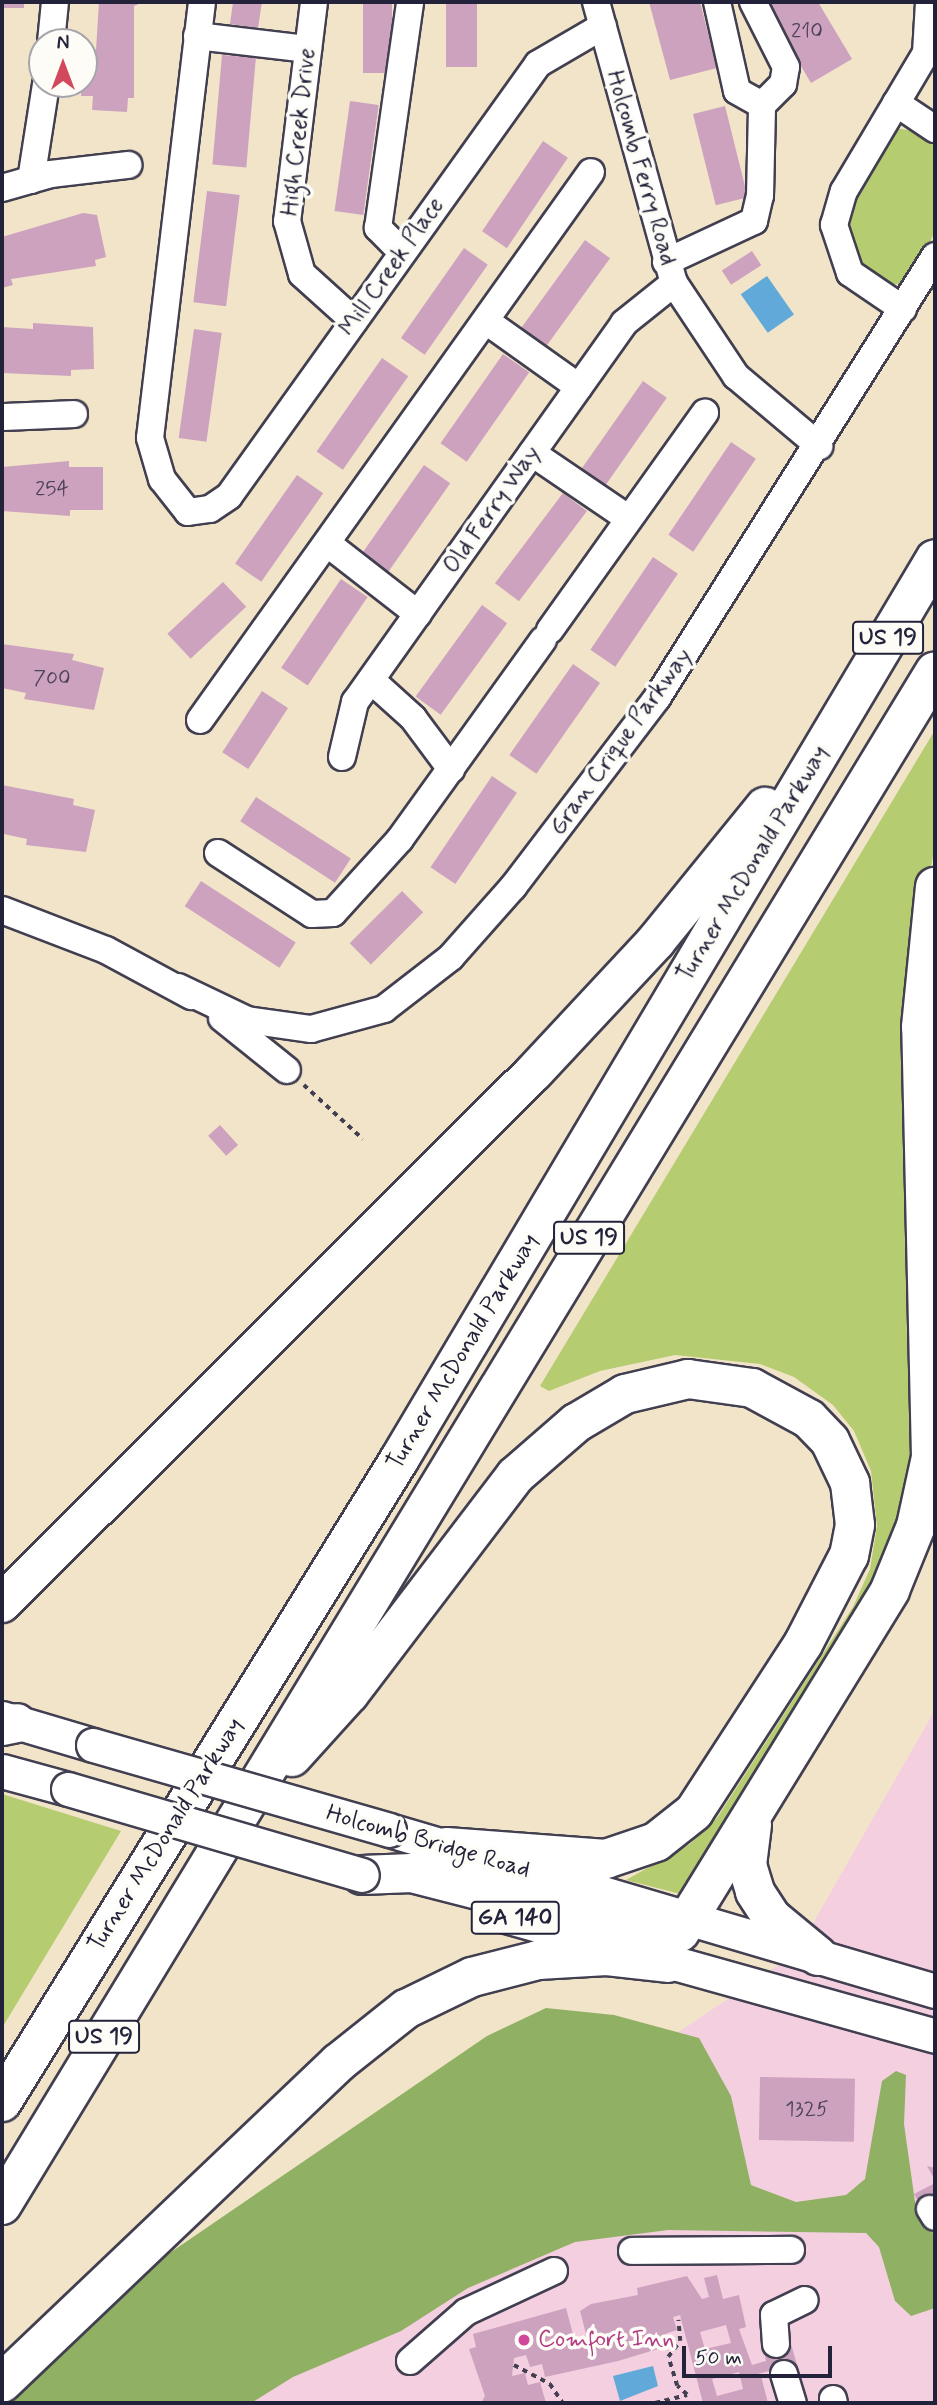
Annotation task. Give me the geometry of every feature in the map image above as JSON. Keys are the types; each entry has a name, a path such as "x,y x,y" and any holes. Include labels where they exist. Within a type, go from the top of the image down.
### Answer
{"highway":[{"name":"Turner McDonald Parkway","path":"2,2102 399,1460 935,559"},
{"name":"Turner McDonald Parkway","path":"2,2205 935,671"},
{"path":"2,1603 618,984 841,716"},
{"path":"362,1875 412,1873 656,1935 676,1934 692,1919 890,1590 915,1526 931,1457 921,1040 935,887"},
{"path":"244,1805 349,1694 515,1476 576,1423 634,1391 688,1379 752,1388 809,1419 835,1448 850,1482 855,1525 849,1555 803,1644 694,1812 656,1842 606,1859 446,1847"},
{"path":"2,1624 42,1565"},
{"path":"761,1803 748,1845 752,1884 771,1917 818,1956"},
{"path":"2,2384 344,2057 399,2013 454,1984 523,1962 585,1955 668,1963"}],"main road":[{"name":"Holcomb Bridge Road","path":"7,1722 388,1830 935,1991"},
{"name":"Holcomb Bridge Road","path":"2,1772 668,1963 935,2036"}],"street":[{"path":"52,28 55,2"},
{"path":"202,2 197,36 308,49"},
{"name":"High Creek Drive","path":"314,2 287,221 291,249 318,292 354,321"},
{"path":"401,251 378,228 410,2"},
{"path":"716,2 737,91 762,105 783,83 786,67 753,2"},
{"path":"903,309 850,273 834,225 844,191 926,53 929,2"},
{"name":"Mill Creek Place","path":"197,36 150,438 162,479 188,512 210,509 229,496 401,251 538,64 599,14"},
{"name":"Holcomb Ferry Road","path":"599,14 670,273 736,376 819,446"},
{"path":"30,180 44,98"},
{"path":"896,103 932,120"},
{"name":"Old Ferry Way","path":"342,757 349,715 371,680 624,323 670,273 754,220 762,105"},
{"path":"2,188 30,180 128,165"},
{"path":"200,720 591,172"},
{"name":"Gran Crique Parkway","path":"178,987 247,1020 311,1030 371,1015 438,970 505,897 615,755 819,446 935,256"},
{"path":"486,321 579,387"},
{"path":"218,853 312,914 327,916 393,849 705,413"},
{"path":"2,417 74,414"},
{"path":"532,453 629,519"},
{"path":"328,544 418,614"},
{"path":"371,680 413,718 451,769"},
{"path":"2,911 83,940 178,987 287,1070"},
{"path":"632,2251 791,2250"},
{"path":"410,2361 466,2312 554,2271"},
{"path":"776,2344 774,2315 805,2300"},
{"path":"784,2374 793,2403"}],"path":[{"path":"287,1070 363,1139"},
{"path":"655,2403 687,2395 677,2386 668,2357 680,2341 678,2320"},
{"path":"514,2365 550,2384 563,2403"},
{"path":"581,2403 589,2403"}],"shaded area":[{"path":"935,1710 935,2403 128,2403 796,1953"}],"green space":[{"path":"894,128 922,132 935,147 935,231 919,266 902,284 888,284 867,277 844,250 849,194"},
{"path":"935,730 935,846 922,913 925,1436 902,1536 688,1896 626,1880 690,1844 717,1818 853,1607 870,1569 877,1526 871,1471 854,1431 833,1405 794,1377 760,1364 675,1355 600,1371 549,1391 540,1386"},
{"path":"2,1794 121,1831 2,2028"},
{"path":"546,2008 614,2015 699,2038 731,2096 751,2185 796,2202 846,2195 865,2179 882,2081 896,2071 906,2075 904,2124 916,2209 935,2236 935,2308 911,2316 895,2301 879,2247 866,2233 668,2230 575,2242 468,2288 401,2331 293,2377 251,2403 2,2403 136,2276 487,2036"}],"water":[{"path":"767,276 794,315 768,333 741,294"},
{"path":"653,2366 658,2386 620,2401 613,2376"}],"building":[{"path":"2,2 24,2 24,8 2,8"},
{"path":"99,2 144,2 134,6 134,98 128,98 127,112 92,110 93,98 98,98"},
{"path":"233,2 262,2 258,28 230,24"},
{"path":"363,2 392,2 392,73 363,73"},
{"path":"446,2 477,2 477,67 446,67"},
{"path":"649,2 700,2 717,68 670,80"},
{"path":"763,2 818,2 852,59 811,83"},
{"path":"222,55 256,58 246,168 212,165"},
{"path":"350,101 379,105 363,215 335,211"},
{"path":"725,106 748,197 716,205 693,114"},
{"path":"543,141 568,158 507,248 482,231"},
{"path":"207,191 240,195 226,306 193,302"},
{"path":"83,213 97,215 106,257 95,260 96,266 11,279 13,285 2,288 2,237"},
{"path":"585,240 610,258 544,350 519,331"},
{"path":"464,248 488,265 425,355 401,338"},
{"path":"752,251 761,265 731,285 722,271"},
{"path":"33,323 93,327 94,369 71,370 71,376 2,373 2,327 33,329"},
{"path":"194,329 222,333 206,442 179,438"},
{"path":"503,354 529,372 467,462 440,443"},
{"path":"382,358 408,376 343,470 317,451"},
{"path":"643,381 667,398 603,489 579,473"},
{"path":"731,442 756,459 693,552 668,535"},
{"path":"69,461 69,467 103,467 103,510 70,510 70,516 2,511 2,467"},
{"path":"424,465 450,483 387,573 361,555"},
{"path":"297,475 323,493 261,582 235,563"},
{"path":"563,493 587,511 519,601 495,583"},
{"path":"653,557 678,574 615,667 590,650"},
{"path":"341,579 368,597 308,686 281,668"},
{"path":"223,582 246,607 191,659 167,634"},
{"path":"482,605 507,623 441,715 416,696"},
{"path":"2,644 74,654 72,660 104,668 94,710 24,699 26,693 2,688"},
{"path":"573,664 600,683 536,774 509,755"},
{"path":"262,691 288,708 248,769 222,752"},
{"path":"492,776 517,793 455,884 430,867"},
{"path":"2,785 74,799 73,805 95,810 86,852 26,845 27,839 4,834"},
{"path":"256,797 351,859 335,883 240,821"},
{"path":"201,881 296,943 279,968 185,906"},
{"path":"402,891 423,912 371,965 350,943"},
{"path":"220,1125 238,1145 226,1156 208,1136"},
{"path":"760,2077 855,2079 854,2142 759,2140"},
{"path":"927,2166 935,2168 935,2180"},
{"path":"935,2183 935,2206 924,2212 914,2194"},
{"name":"Comfort Inn","path":"717,2275 723,2299 739,2295 746,2327 739,2329 752,2365 766,2361 764,2351 791,2344 799,2371 771,2378 769,2371 754,2375 761,2376 768,2403 703,2403 680,2315 673,2317 677,2330 665,2334 668,2346 618,2361 545,2377 542,2364 530,2367 526,2355 514,2358 512,2376 525,2373 528,2385 540,2382 546,2403 481,2403 485,2396 469,2349 476,2347 473,2334 566,2308 575,2342 587,2338 580,2311 591,2304 638,2295 637,2288 687,2276 702,2299 709,2297 704,2278","holes":["726,2325 731,2343 705,2349 700,2332","739,2372 743,2389 717,2396 712,2379"]}],"place":[{"name":"Comfort Inn","path":"524,2340"}]}
